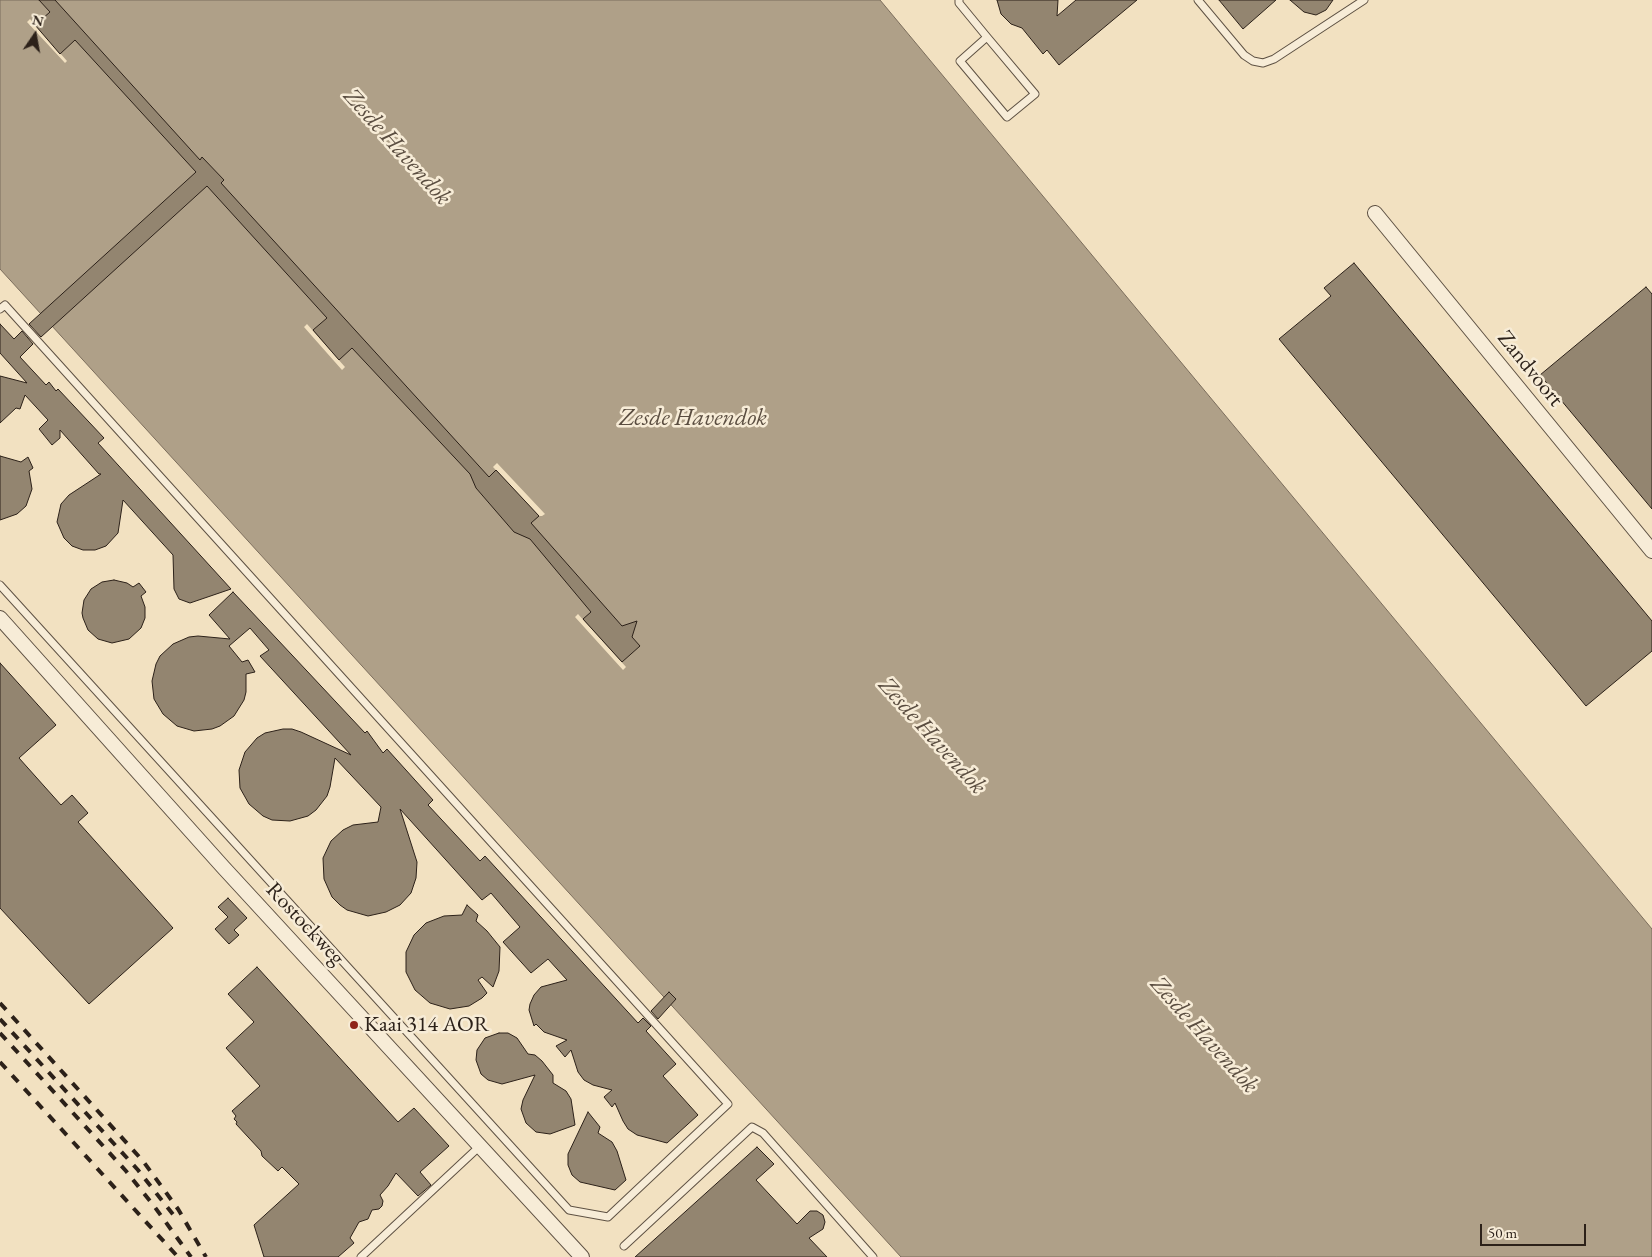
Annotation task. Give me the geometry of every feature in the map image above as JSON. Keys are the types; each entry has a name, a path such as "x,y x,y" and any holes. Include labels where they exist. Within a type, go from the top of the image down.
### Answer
{"street":[{"name":"Zandvoort","path":"1374,213 1652,551"},
{"name":"Rostockweg","path":"0,618 223,867 582,1257"}],"lane":[{"path":"958,0 1035,94 1007,117 960,61 987,37"},
{"path":"1198,0 1244,55 1253,61 1263,63 1274,59 1364,0"},
{"path":"0,585 569,1210 608,1217 728,1104 2,305"},
{"path":"624,1246 752,1128 763,1133 873,1257"},
{"path":"361,1257 480,1146"}],"water":[{"name":"Zesde Havendok","path":"0,0 880,0 1652,929 1652,1257 901,1257 0,269"}],"pier":[{"path":"30,19 67,61 65,63 27,22"},
{"path":"307,324 345,367 342,370 304,327"},
{"path":"497,463 545,514 539,516 493,467"},
{"path":"578,614 626,667 623,670 575,617"}],"building":[{"path":"39,0 55,0 200,160 202,157 224,180 221,183 489,477 496,470 539,516 531,523 622,626 637,621 632,637 640,646 622,662 583,619 591,612 530,539 514,532 476,488 470,474 352,348 339,360 313,330 327,318 207,186 41,337 29,324 196,172 75,40 60,54 35,25 50,12"},
{"path":"997,0 1058,0 1057,16 1076,0 1137,0 1059,65 1047,50 1043,54 1022,28 1011,24 1001,14"},
{"path":"1219,0 1276,0 1243,29"},
{"path":"1290,0 1333,0 1326,10 1316,15 1304,12"},
{"path":"1354,263 1652,621 1652,651 1586,706 1279,339 1331,296 1324,288"},
{"path":"1646,287 1652,294 1652,509 1540,375"},
{"path":"0,324 14,339 22,331 33,344 20,357 46,385 49,382 56,391 58,389 104,438 98,443 231,589 190,603 179,599 174,589 173,555 123,500 118,533 106,546 95,550 83,550 72,546 64,538 57,522 61,504 69,495 101,474 60,430 60,438 52,445 39,429 48,420 25,395 20,409 16,408 0,423 0,376 27,383 0,353"},
{"path":"0,456 21,462 28,457 33,468 29,471 32,489 26,506 17,514 0,520"},
{"path":"114,580 127,583 133,587 139,583 146,592 141,596 145,607 145,618 141,628 129,639 112,643 98,639 88,630 82,613 84,600 91,589 102,582"},
{"path":"233,592 365,733 367,731 383,753 387,749 433,800 428,805 480,861 485,856 638,1023 643,1018 651,1026 646,1031 676,1064 663,1076 698,1115 667,1143 637,1135 628,1129 615,1103 612,1107 604,1097 612,1090 593,1085 584,1080 578,1072 571,1050 565,1057 556,1046 567,1040 544,1032 536,1024 534,1026 529,1010 534,995 541,987 567,980 548,959 531,973 503,942 520,927 491,893 482,900 400,809 417,862 416,878 411,893 400,905 386,912 368,916 347,910 340,905 332,897 324,879 323,858 331,841 343,830 353,825 378,822 381,807 335,758 327,796 316,810 308,816 290,821 272,820 263,816 249,804 240,788 239,770 245,752 257,738 265,733 292,729 351,755 260,656 269,650 250,628 229,646 242,662 248,660 255,672 246,674 244,700 234,716 212,729 194,731 177,726 163,714 154,699 152,681 160,656 173,644 189,637 230,639 209,615"},
{"path":"0,663 56,725 19,758 61,805 72,795 88,813 78,822 173,928 89,1004 0,908"},
{"path":"228,898 247,918 234,930 239,935 229,944 215,929 228,917 218,907"},
{"path":"467,905 478,915 476,921 500,947 499,971 493,987 482,977 478,980 487,993 482,998 469,1006 450,1009 430,1003 415,990 406,972 406,952 414,935 426,923 444,916 462,915"},
{"path":"257,967 398,1122 414,1108 449,1146 420,1172 431,1185 418,1196 396,1173 380,1195 383,1201 382,1206 379,1209 372,1210 368,1219 359,1222 350,1238 354,1243 338,1257 264,1257 254,1225 299,1184 282,1167 278,1171 262,1156 261,1151 236,1124 237,1122 234,1119 236,1116 232,1111 260,1086 226,1048 254,1022 228,994"},
{"path":"669,992 676,999 658,1019 651,1011"},
{"path":"499,1033 508,1033 517,1038 528,1054 535,1055 542,1061 553,1075 553,1083 566,1091 571,1099 575,1125 550,1134 536,1132 526,1123 521,1109 523,1100 535,1075 502,1084 488,1080 481,1074 476,1060 477,1050 485,1038"},
{"path":"588,1112 600,1127 598,1133 612,1142 617,1151 626,1180 615,1190 580,1182 572,1175 568,1165 568,1154"},
{"path":"757,1147 774,1164 756,1180 797,1224 810,1211 817,1211 823,1215 825,1222 823,1229 809,1238 827,1257 635,1257"}],"railway":[{"path":"0,1003 143,1161 178,1209 206,1257"},
{"path":"0,1019 138,1170 175,1217"},
{"path":"0,1033 126,1171 191,1257"},
{"path":"0,1062 178,1257"}],"place":[{"name":"Kaai 314 AOR","path":"354,1025"}]}
